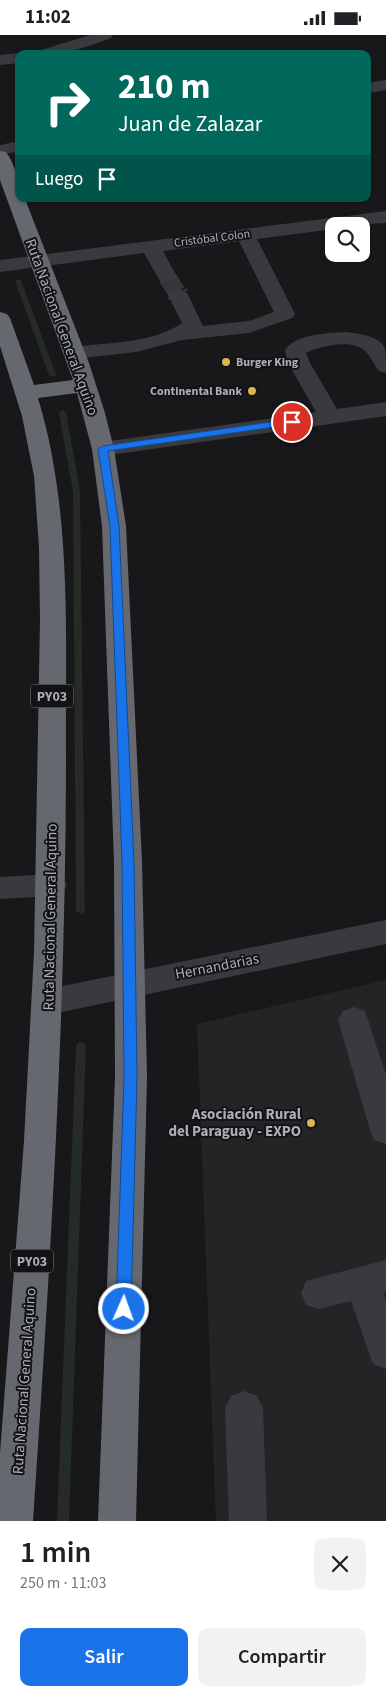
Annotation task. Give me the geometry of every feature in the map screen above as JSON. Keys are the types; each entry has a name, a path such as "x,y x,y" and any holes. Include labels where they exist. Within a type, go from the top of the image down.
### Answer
{"highway":[{"name":"Ruta Nacional General Aquino","path":"0,156 15,198"},
{"name":"Ruta Nacional General Aquino","path":"16,202 85,385 103,449 114,526 118,592 130,983 131,1077 117,1521"},
{"name":"Ruta Nacional General Aquino","path":"0,318 19,370 45,473 50,538 52,885 48,1002 44,1090 14,1521"},
{"path":"24,393 85,385"}],"street":[{"path":"59,50 105,35"},
{"path":"0,60 15,58"},
{"path":"371,88 386,85"},
{"path":"0,150 15,148"},
{"name":"Cristóbal Colon","path":"0,266 386,217"},
{"path":"74,353 154,342 184,334 244,328 270,323 285,314 245,234"},
{"path":"150,246 167,277"},
{"path":"178,295 193,325 184,334"},
{"path":"244,328 305,344 347,339 363,341 373,347 386,367"},
{"path":"305,344 295,350 299,363 330,417"},
{"path":"103,449 386,409"},
{"path":"0,888 52,885"},
{"name":"Hernandarias","path":"48,1002 130,983 386,932"},
{"path":"354,1020 385,1125"},
{"path":"319,1293 374,1279 386,1352"},
{"path":"244,1409 248,1521"}],"shaded area":[{"path":"17,279 21,280 56,375 54,377 49,375 15,281"},
{"path":"63,410 66,412 80,491 85,911 82,914 76,911 73,492 59,413"},
{"name":"Asociación Rural del Paraguay - EXPO","path":"386,980 386,1521 216,1521 197,1024"},
{"path":"80,1041 86,1045 69,1521 57,1521 76,1045"}],"tunnel":[{"path":"167,277 178,294"}],"place":[{"name":"Burger King","path":"226,362"},
{"name":"Continental Bank","path":"252,391"},
{"name":"Asociación Rural del Paraguay - EXPO","path":"311,1123"}],"route":[{"path":"124,1309 131,1077 128,862 118,592 114,526 103,449 292,422"}]}
